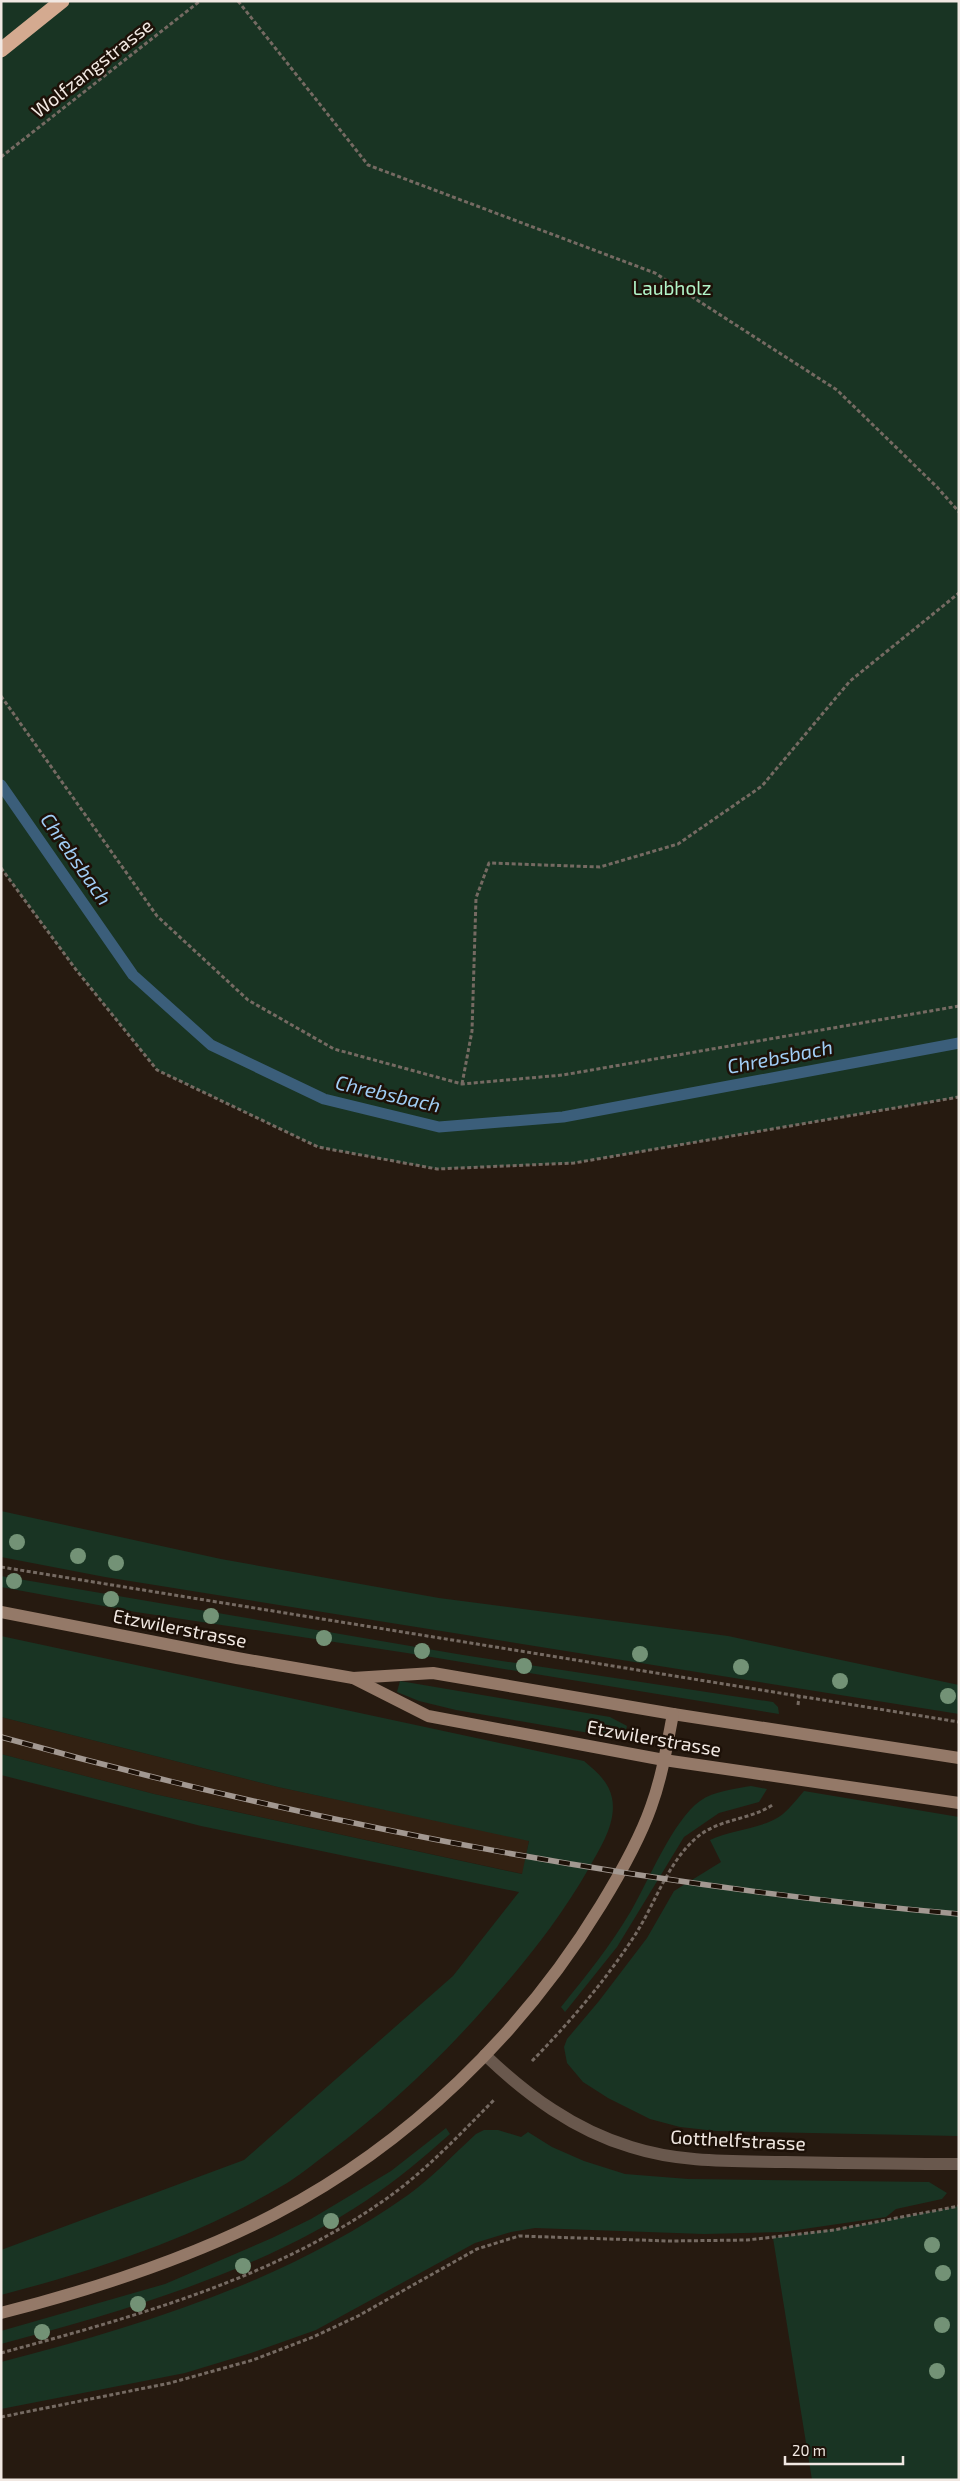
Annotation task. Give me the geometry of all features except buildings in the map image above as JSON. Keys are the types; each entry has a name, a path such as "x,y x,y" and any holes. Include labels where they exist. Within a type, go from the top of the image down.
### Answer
{"highway":[{"path":"1,50 62,1"}],"main road":[{"name":"Etzwilerstrasse","path":"1,1612 237,1658 353,1678 432,1673 673,1714 959,1758"},
{"name":"Etzwilerstrasse","path":"353,1678 428,1716 664,1760 959,1803"},
{"path":"1,2313 148,2269 217,2242 277,2213 344,2173 412,2122 512,2027 551,1979 605,1899 648,1816 664,1760 673,1714"}],"street":[{"name":"Gotthelfstrasse","path":"484,2055 530,2094 571,2122 610,2140 655,2154 688,2159 725,2161 959,2164"}],"path":[{"name":"Wolfzangstrasse","path":"1,156 200,1"},
{"path":"238,1 368,165 655,273 836,390 937,487 959,512"},
{"path":"462,1084 472,1031 476,898 490,863 600,867 678,844 762,786 850,681 959,593"},
{"path":"1,696 157,916 248,1000 334,1050 462,1084 563,1075 959,1006"},
{"path":"1,868 77,971 157,1070 318,1147 437,1169 574,1164 959,1097"},
{"path":"1,1567 959,1722"},
{"path":"556,2036 626,1948 672,1869 689,1845 709,1828 725,1821 765,1810 780,1798"},
{"path":"1,2417 170,2383 253,2360 305,2340 358,2316 477,2249 519,2236 669,2241 746,2240 834,2230 959,2206"}],"shaded area":[{"path":"1,1717 278,1787 529,1840 523,1874 154,1794 1,1754"}],"green space":[{"name":"Laubholz","path":"1,1 959,1 959,1097 574,1163 437,1169 318,1147 157,1070 77,971 1,868"},
{"path":"1,1511 221,1559 439,1598 728,1636 959,1685 959,1714 105,1577 1,1557"},
{"path":"1,1576 463,1655 773,1702 778,1707 779,1714 407,1653 136,1612 1,1587"},
{"path":"1,1636 584,1761 605,1782 612,1798 613,1807 610,1826 589,1868 566,1905 529,1956 469,2025 431,2064 392,2101 350,2136 288,2182 249,2205 215,2221 110,2263 1,2295 1,2250 244,2160 453,1976 519,1892 201,1826 1,1775 1,1754 154,1794 522,1874 529,1841 278,1787 1,1717"},
{"path":"400,1681 610,1717 627,1726 624,1739 456,1710 419,1701 397,1692"},
{"path":"751,1786 767,1789 759,1802 719,1813 684,1837 617,1947 565,2012 561,2007 598,1960 623,1924 680,1822 700,1801 711,1795"},
{"path":"804,1791 959,1817 959,2136 716,2131 680,2127 650,2119 608,2098 583,2082 567,2063 564,2047 567,2039 647,1938 674,1891 721,1862 710,1840 776,1819 786,1812"},
{"path":"446,2128 450,2134 389,2184 325,2226 281,2249 190,2287 143,2303 1,2344 1,2331 165,2284 272,2238 311,2219 391,2171"},
{"path":"484,2130 498,2130 521,2137 528,2132 552,2147 584,2161 625,2174 688,2179 929,2182 947,2193 942,2199 896,2209 886,2217 783,2232 704,2234 535,2228 511,2232 475,2243 316,2330 251,2353 185,2373 1,2409 1,2362 161,2316 264,2276 362,2225 408,2195 434,2174 476,2134"},
{"path":"959,2206 959,2480 812,2480 773,2238 873,2223"}],"waterway":[{"name":"Chrebsbach","path":"1,785 133,975 211,1045 324,1099 439,1127 563,1117 959,1043"}],"railway":[{"path":"1,1737 237,1797 356,1824 476,1847 596,1868 717,1886 838,1902 959,1914"}]}
